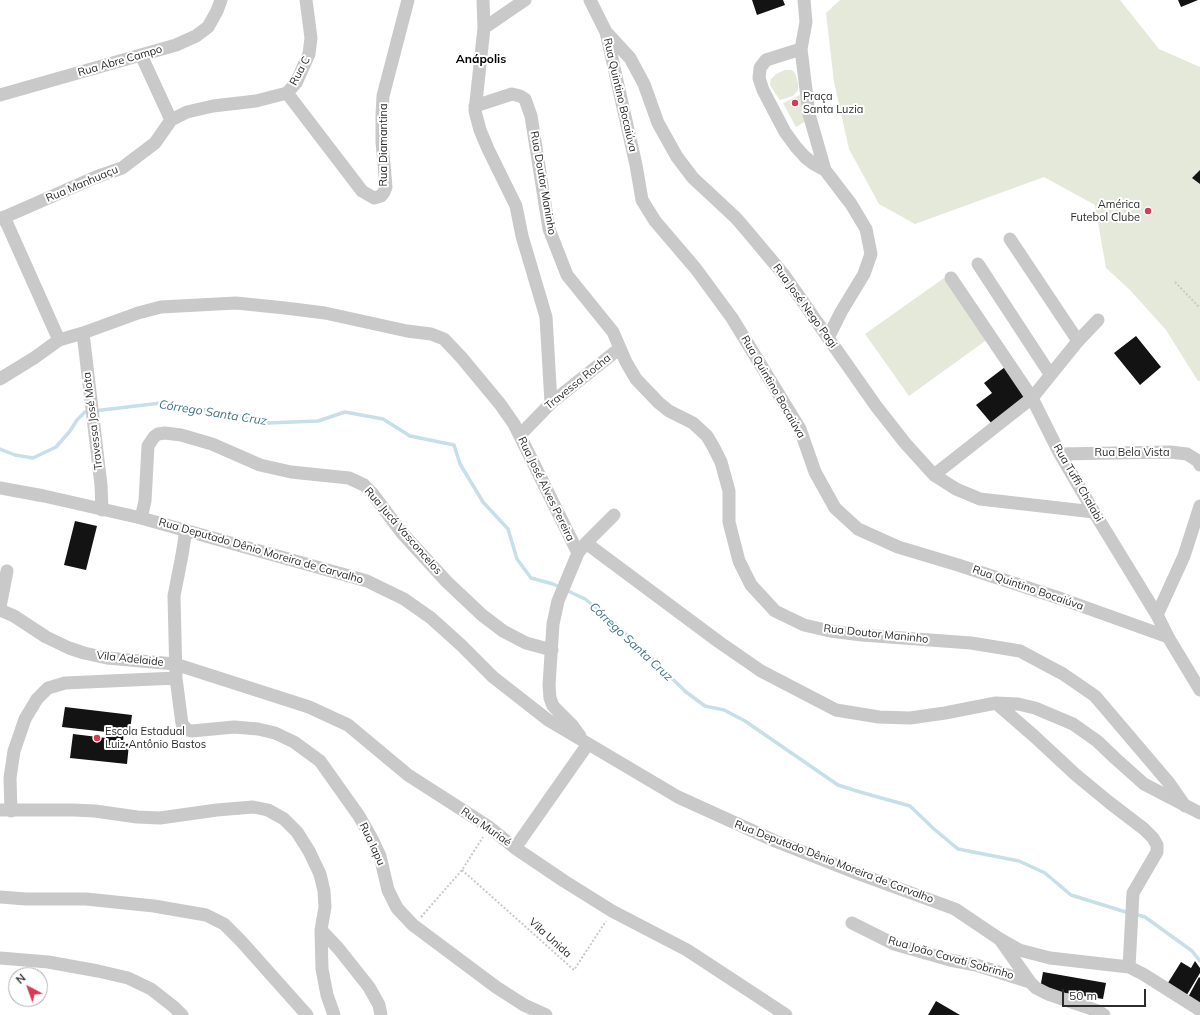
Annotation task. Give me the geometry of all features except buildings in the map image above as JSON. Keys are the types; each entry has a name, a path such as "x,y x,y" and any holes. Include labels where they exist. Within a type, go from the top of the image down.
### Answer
{"street":[{"name":"Rua Abre Campo","path":"0,94 176,45 196,36 208,27 222,0"},
{"name":"Rua C","path":"287,93 296,83 309,54 311,38 306,0"},
{"name":"Rua Diamantina","path":"287,93 362,191 374,198 381,196 386,187 382,142 384,96 408,0"},
{"path":"483,0 484,28 475,106 480,130 516,206 522,236 546,317 551,403"},
{"path":"484,28 525,0"},
{"name":"Rua José Nego Pagi","path":"590,0 606,32 630,58 644,84 658,123 677,157 693,178 736,218 784,276 905,443 934,475 956,489 980,499 1094,512"},
{"path":"804,0 806,22 801,49 809,114 825,170"},
{"name":"Rua Quintino Bocaiúva","path":"606,32 636,165 642,200 655,221 696,269 732,318 800,429 815,472 835,508 858,529 898,547 1032,589 1168,637"},
{"path":"801,49 766,60 760,68 759,78 763,90 774,113 796,147 810,160 825,170 851,204 866,229 871,254 864,274 828,338"},
{"path":"141,55 171,120 187,112 213,106 256,101 287,93"},
{"name":"Rua Doutor Maninho","path":"475,106 512,94 525,99 531,116 549,229 567,275 613,332 626,362 636,379 659,404 669,411 693,423 707,436 722,462 729,491 729,522 739,561 751,586 775,611 804,626 862,635 971,643 1020,651 1063,674 1095,696 1169,783 1185,806"},
{"name":"Rua Manhuaçu","path":"2,218 96,177 122,168 155,143 171,120"},
{"path":"2,218 59,340"},
{"path":"1010,239 1078,341"},
{"path":"978,264 1050,374"},
{"name":"Rua Tuffi Chalabi","path":"951,278 1032,398 1060,454 1157,615 1168,637 1200,690"},
{"name":"Rua José Alves Pereira","path":"0,379 34,358 59,340 83,334 138,313 161,307 236,303 325,313 407,331 431,334 444,339 466,362 514,424 578,554 586,543 719,642 761,671 836,710 879,717 910,718 996,703 1018,704 1035,708 1073,724 1098,741 1144,784 1185,806"},
{"path":"934,475 1032,398 1050,374 1098,320"},
{"name":"Travessa José Mota","path":"83,334 101,485 102,510"},
{"name":"Travessa Rocha","path":"520,435 551,403 620,348"},
{"name":"Rua Jucá Vasconcelos","path":"141,518 145,501 148,446 158,434 165,433 181,435 212,444 260,465 291,472 350,478 364,485 372,493 402,533 447,582 482,615 503,631 526,643 552,650"},
{"name":"Rua Bela Vista","path":"1060,454 1170,452 1188,454 1198,461 1200,465"},
{"name":"Rua Deputado Dênio Moreira de Carvalho","path":"0,488 44,496 141,518 367,581 404,599 431,618 493,677 548,720 678,797 775,841 955,909 998,938 1019,950 1050,958 1129,967 1143,974 1200,1010"},
{"path":"1157,615 1184,556 1200,506"},
{"path":"586,543 614,515"},
{"path":"186,530 174,596 176,678 65,683 48,688 38,699 26,719 14,751 5,811 73,810 160,818 253,807 268,810 284,819 297,832 309,851 320,874 324,891 325,907 321,930 322,969 327,995 334,1015"},
{"path":"515,848 585,742 572,725 554,706 550,698 549,685 553,624 558,601 567,576 578,554"},
{"path":"0,607 7,571"},
{"name":"Vila Adelaide","path":"0,610 14,616 46,637 84,654 107,658 175,664"},
{"name":"Rua Muriaé","path":"175,664 309,707 348,725 408,775 489,827 515,848 564,881 612,911 687,950 786,1015"},
{"name":"Rua Iapu","path":"176,678 182,724 187,730 192,732 234,727 258,729 274,733 294,742 320,760 359,816 372,839 380,856 388,890 397,908 414,925 501,990 524,1005 546,1015"},
{"path":"996,703 1076,775 1144,828 1157,845 1157,852 1134,893 1129,967"},
{"path":"1185,806 1200,813"},
{"path":"0,897 26,899 86,899 154,906 206,915 224,924 242,942 306,1015"},
{"name":"Rua João Cavati Sobrinho","path":"852,923 894,944 950,960 976,965 1030,982"},
{"path":"321,930 338,948 369,987 379,1005 381,1015"},
{"path":"998,938 1036,988 1048,994 1098,1010 1104,1015"},
{"path":"0,958 48,962 128,978 151,989 182,1015"}],"path":[{"path":"1174,282 1200,308"},
{"path":"414,925 462,870 489,827"},
{"name":"Vila Unida","path":"462,870 574,970 612,911"}],"shaded area":[{"path":"840,0 1120,0 1159,49 1200,67 1200,381 1198,381 1166,330 1130,290 1106,268 1095,205 1044,177 915,224 879,204 849,149 834,82 826,13"},
{"path":"785,70 792,70 795,73 798,83 798,90 793,96 780,100 770,85 771,79 776,74"},
{"path":"800,95 809,119 796,127 783,103"},
{"path":"944,278 988,339 909,396 865,334"}],"waterway":[{"name":"Córrego Santa Cruz","path":"0,449 15,455 33,458 56,447 85,412 161,403 231,414 268,423 318,421 345,412 383,419 410,436 454,445 460,464 483,502 508,529 517,559 531,578 560,587"},
{"name":"Córrego Santa Cruz","path":"566,590 585,599 609,618 686,692 705,706 724,710 745,721 838,785 910,806 958,849 1019,861 1045,873 1071,895 1129,913"},
{"name":"Córrego Santa Cruz","path":"1135,914 1145,917 1192,951 1200,961"}],"place":[{"name":"Praça Santa Luzia","path":"795,103"},
{"name":"América Futebol Clube","path":"1148,211"},
{"name":"Escola Estadual Luiz Antônio Bastos","path":"97,738"}],"district":[{"name":"Anápolis","path":"481,59"}]}
